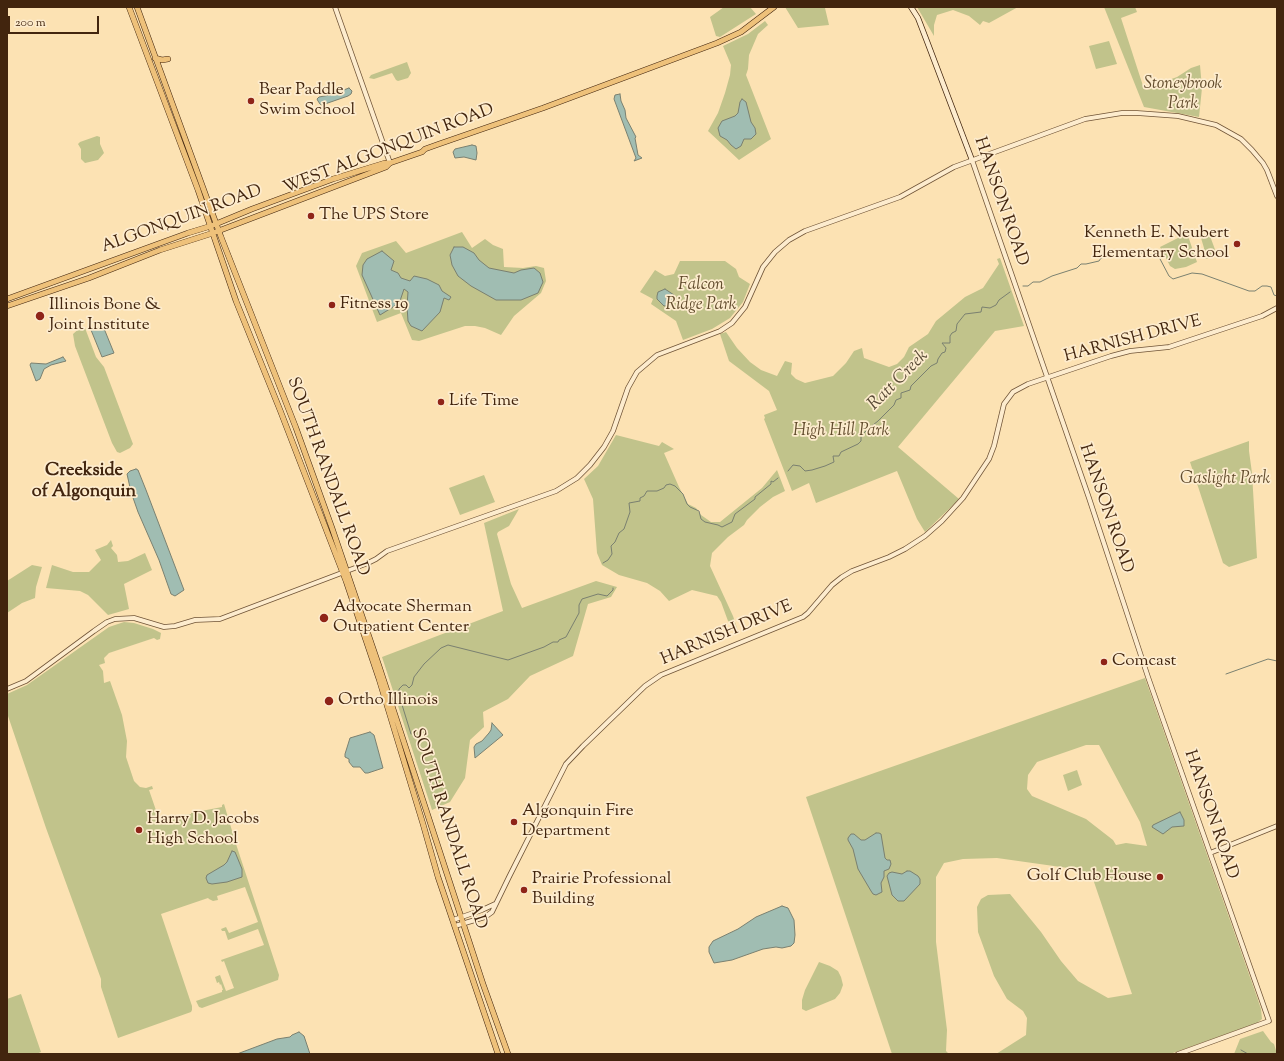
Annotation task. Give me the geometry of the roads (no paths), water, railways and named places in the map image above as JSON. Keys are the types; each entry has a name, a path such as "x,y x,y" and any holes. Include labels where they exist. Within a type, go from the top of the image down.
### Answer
{"main road":[{"name":"SOUTH RANDALL ROAD","path":"129,7 211,226 236,301 345,572 379,678 438,877 498,1054"},
{"name":"SOUTH RANDALL ROAD","path":"137,7 216,224 296,428 462,916 483,984 508,1054"},
{"name":"WEST ALGONQUIN ROAD","path":"7,306 89,278 160,250 213,233 386,167 390,163 422,152 425,149 543,108 717,43 741,32 774,7"},
{"name":"HANSON ROAD","path":"911,7 918,18 972,160"},
{"path":"155,58 162,60 168,59"},
{"name":"ALGONQUIN ROAD","path":"7,299 211,226 322,183 384,163 390,163"},
{"path":"286,204 320,186 322,183"},
{"path":"256,216 282,203 284,197"}],"street":[{"path":"335,7 390,163"},
{"path":"7,690 26,681 94,630 115,619 134,618 164,627 176,626 195,620 216,620 345,572 376,559 387,551 556,491 577,478 590,465 604,447 613,431 628,388 636,372 657,355 720,331 732,323 745,307 763,267 772,255 788,240 805,231 900,197 949,169 972,160 1085,119 1122,113 1178,116 1216,125 1241,139 1263,163 1277,196"},
{"name":"HANSON ROAD","path":"972,160 1148,677 1269,1021 1178,1054"},
{"name":"HARNISH DRIVE","path":"455,926 464,924 492,912 566,764 645,686 661,675 803,617 832,585 842,577 852,571 889,557 925,536 957,506 989,460 994,446 1004,404 1010,396 1023,386 1122,353 1169,347 1262,316 1277,308"},
{"path":"1210,853 1277,826"},
{"path":"453,920 495,904"}],"waterway":[{"name":"Ratt Creek","path":"1023,286 1028,286 1033,282 1040,282 1052,276 1077,268 1081,264 1099,261 1101,258 1109,257 1116,253 1145,253 1159,257 1169,276 1173,279 1192,273 1202,274 1249,291 1255,291 1262,286 1271,287 1274,295 1277,296"},
{"name":"Ratt Creek","path":"788,471 793,465 800,466 805,471 825,466 834,462 833,456 839,456 841,452 858,444 861,441 861,436 894,405 896,400 901,398 901,393 910,390 911,386 931,366 937,363 942,353 945,352 946,348 942,343 950,343 950,336 956,331 957,324 965,314 981,312 982,307 990,308 996,305 999,300 1010,292"},
{"name":"Ratt Creek","path":"603,563 608,560 612,554 611,546 615,542 619,533 624,529 630,512 629,503 640,501 640,498 644,496 647,491 657,491 670,484 675,486 683,494 687,504 699,511 701,519 705,522 722,527 732,522 735,514 755,499 755,497 771,484 771,481 773,482 778,478"},
{"name":"Ratt Creek","path":"411,734 399,695 399,689 403,685 406,685 409,688 412,685 414,677 424,664 441,648 448,645 508,660 544,647 553,642 558,642 566,637 579,613 579,605 582,599 598,594 607,596 613,588"},
{"path":"1226,674 1268,659 1277,661"},
{"path":"1241,1050 1248,1054"}],"place":[{"name":"Bear Paddle Swim School","path":"251,101"},
{"name":"The UPS Store","path":"311,216"},
{"name":"Kenneth E. Neubert Elementary School","path":"1237,244"},
{"name":"Fitness 19","path":"332,305"},
{"name":"Illinois Bone & Joint Institute","path":"40,316"},
{"name":"Life Time","path":"441,402"},
{"name":"Advocate Sherman Outpatient Center","path":"324,618"},
{"name":"Comcast","path":"1104,662"},
{"name":"Ortho Illinois","path":"329,701"},
{"name":"Algonquin Fire Department","path":"514,822"},
{"name":"Harry D. Jacobs High School","path":"139,830"},
{"name":"Golf Club House","path":"1160,877"},
{"name":"Prairie Professional Building","path":"524,890"}],"district":[{"name":"Creekside of Algonquin","path":"84,482"}],"park label":[{"name":"Stoneybrook Park","path":"1183,95"},
{"name":"Falcon Ridge Park","path":"701,296"},
{"name":"High Hill Park","path":"841,432"},
{"name":"Gaslight Park","path":"1225,480"}]}
